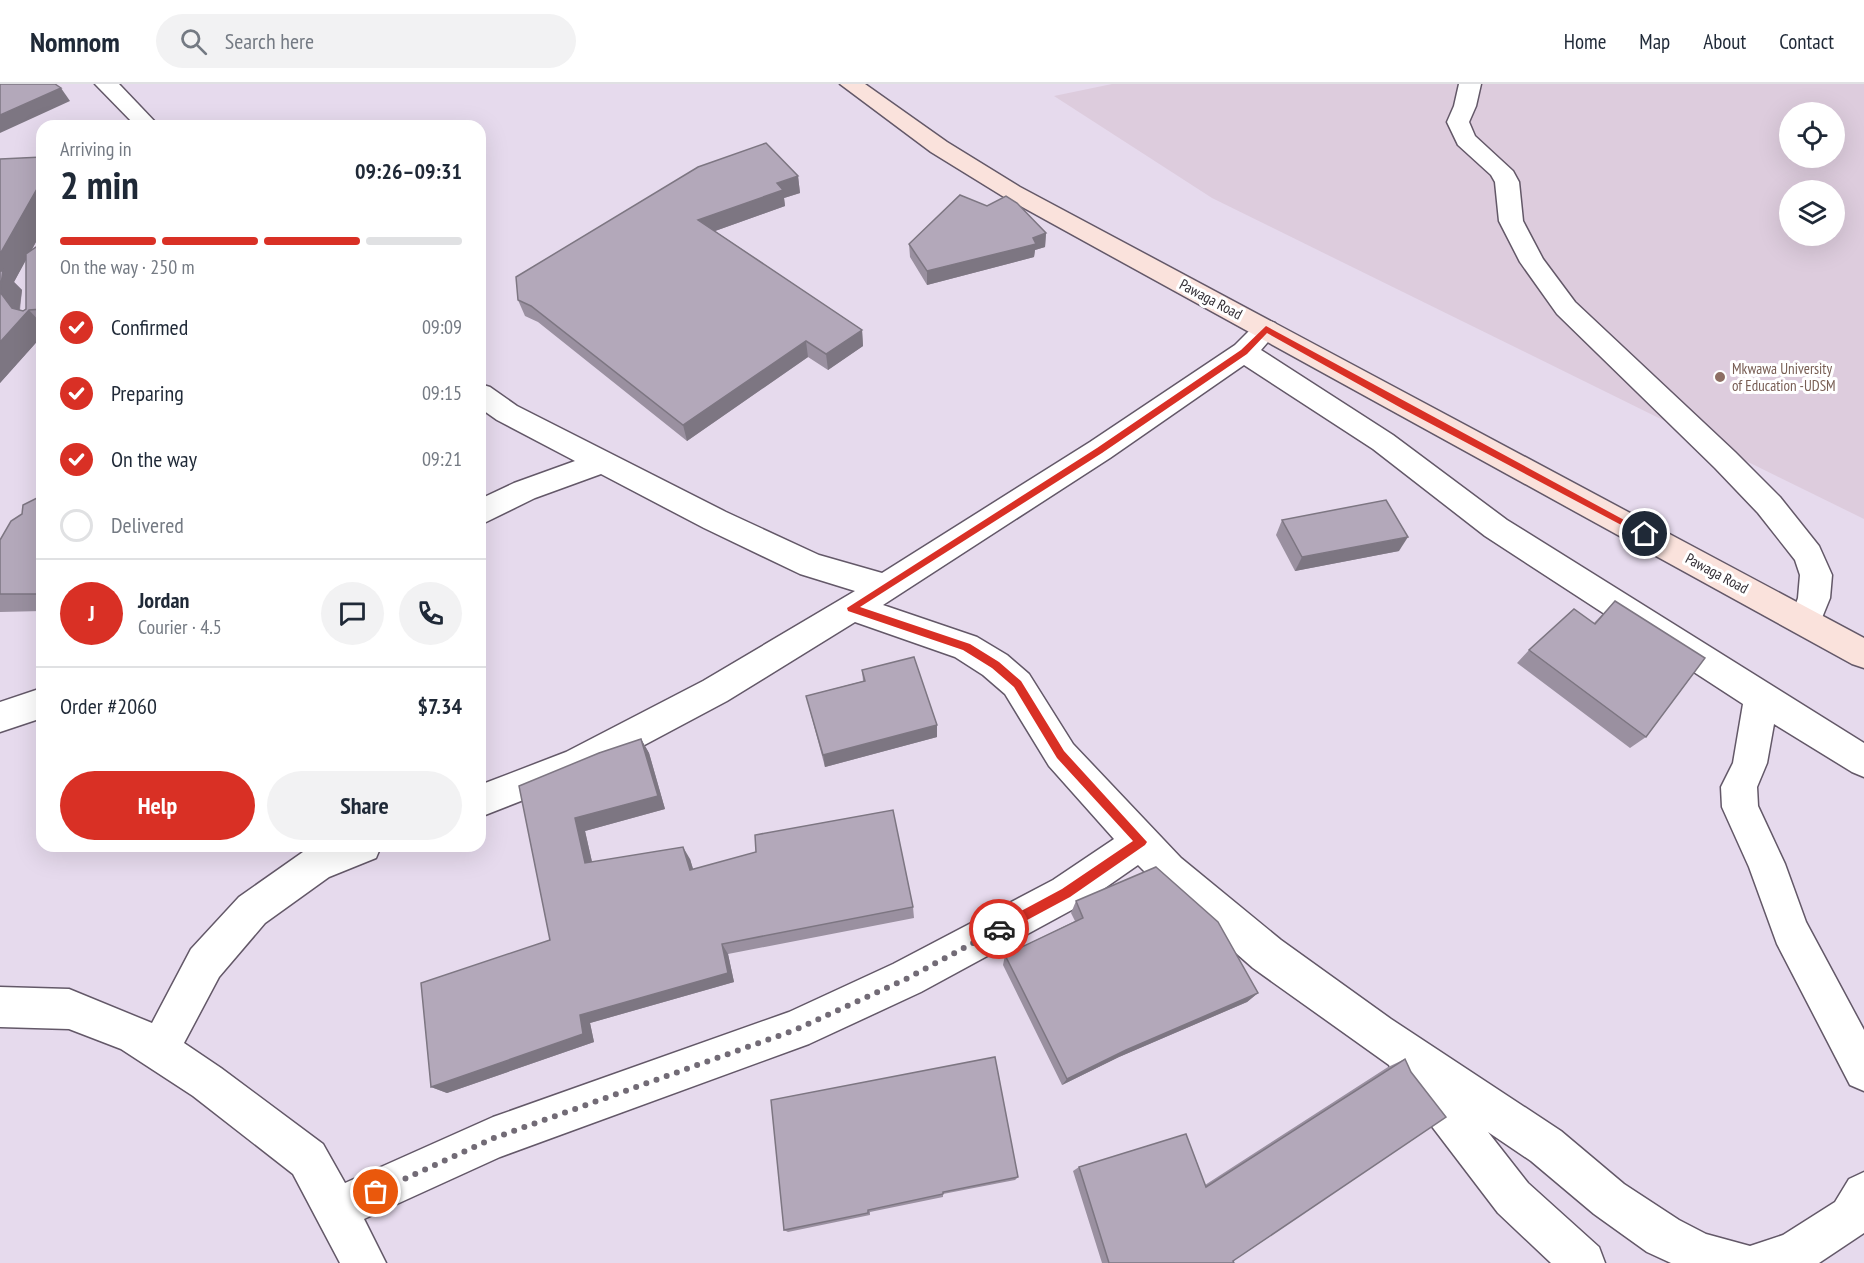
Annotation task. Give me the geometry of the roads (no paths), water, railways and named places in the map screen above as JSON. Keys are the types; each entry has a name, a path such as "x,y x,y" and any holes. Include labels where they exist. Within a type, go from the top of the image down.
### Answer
{"main road":[{"name":"Pawaga Road","path":"851,84 939,147 1012,192 1864,654"}],"street":[{"path":"106,84 120,95 143,120"},
{"path":"1470,84 1465,106 1458,122 1461,131 1467,140 1501,171 1507,182 1511,221 1532,262 1566,308 1725,460 1789,529 1808,555 1816,575 1814,598 1806,621"},
{"path":"486,799 578,763 715,691 852,608 1100,450 1244,352 1266,329"},
{"path":"1244,352 1383,442 1496,528 1761,698 1864,761"},
{"path":"486,398 507,413 715,520 811,565 885,587"},
{"path":"486,509 553,479 603,463"},
{"path":"852,608 966,647 995,665 1017,684 1061,755 1168,870 1267,954 1546,1146 1609,1199 1663,1236 1702,1255 1759,1263 1793,1254 1850,1217 1864,1194"},
{"path":"1761,698 1750,763 1739,787 1740,807 1767,864 1790,931 1864,1071"},
{"path":"0,717 36,705"},
{"path":"337,1209 494,1138 795,1030 908,978 1066,893 1141,842"},
{"path":"159,1050 205,963 252,910 316,864 347,852"},
{"path":"0,1007 69,1009 134,1034 207,1082 308,1159 337,1209 364,1263"},
{"path":"1391,1041 1513,1198 1583,1263"}],"place":[{"name":"Mkwawa University of Education -UDSM","path":"1720,377"}]}
